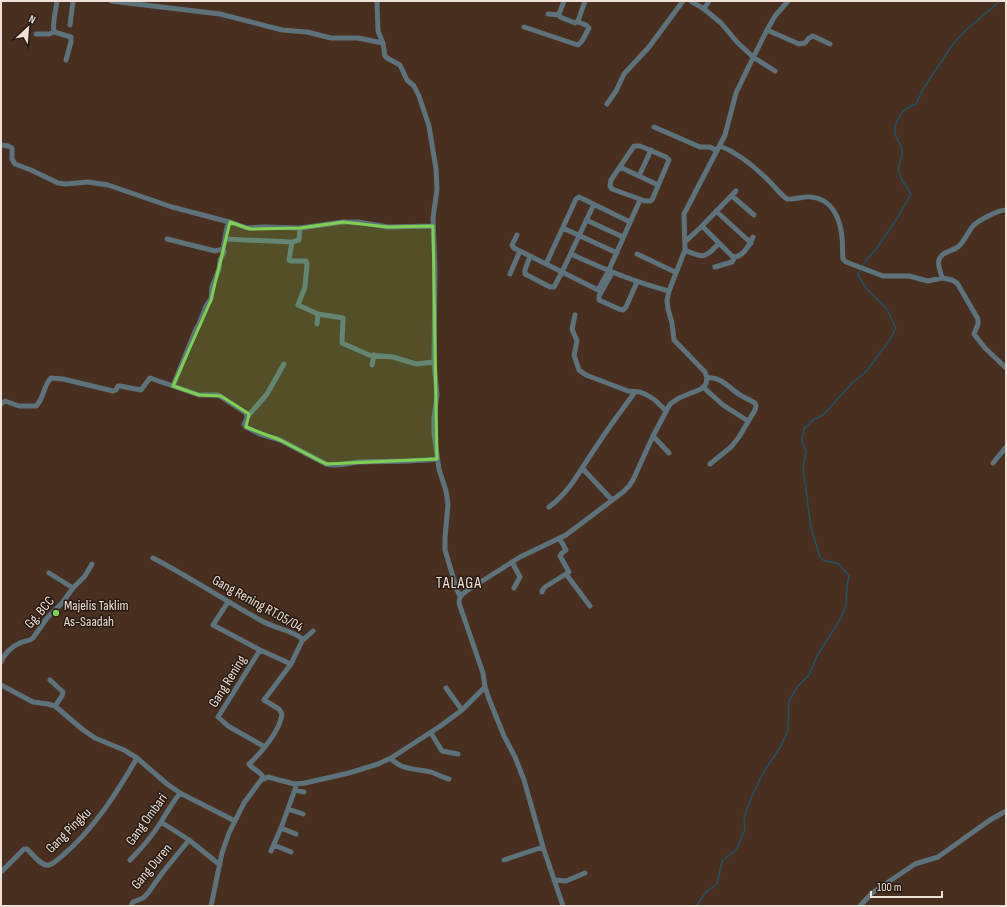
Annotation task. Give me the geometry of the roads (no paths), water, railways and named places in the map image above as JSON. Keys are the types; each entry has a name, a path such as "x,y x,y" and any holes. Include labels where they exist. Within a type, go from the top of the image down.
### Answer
{"street":[{"path":"54,32 53,26 58,1"},
{"path":"70,25 73,1"},
{"path":"111,1 220,14 282,30 307,32 332,38 358,38 383,43"},
{"path":"377,1 378,31 383,43 386,58 400,65 407,80 416,88 429,126 438,184 433,208 435,268 434,362 437,389 434,422 437,459 448,504 445,550 460,596 459,603 483,674 485,687 500,727 519,768 562,906"},
{"path":"559,16 564,1"},
{"path":"578,22 585,1"},
{"path":"606,104 616,91 624,74 649,47 683,1"},
{"path":"691,1 704,9 721,23 737,42 753,57 775,71"},
{"path":"704,9 709,1"},
{"path":"460,596 526,554 560,539 627,488 631,483 666,411 676,400 703,387 707,382 707,378 702,369 674,340 672,323 667,304 669,291 675,272 685,250 683,222 685,210 719,148 739,87 753,57 775,16 788,1"},
{"path":"524,27 578,45 582,41 589,28 586,25 548,14"},
{"path":"767,30 799,44 805,43 813,36 830,44"},
{"path":"36,34 49,34 54,32 72,38 66,60"},
{"path":"654,127 700,147 728,149 746,161 787,199 811,197 818,198 829,204 836,213 841,231 842,256 844,260 883,276 909,276 928,281 942,278 952,280 957,283 978,319 978,324 974,334 985,348 1006,368"},
{"path":"1,145 12,148 12,160 15,164 58,183 66,184 88,182 108,185 172,207 230,222 250,229 264,227 300,228 343,222 358,222 388,227 433,226"},
{"path":"634,146 640,146 651,150 669,160 652,200 647,202 612,189 610,186 611,180 620,167 634,146"},
{"path":"639,176 651,150"},
{"path":"620,167 658,185"},
{"path":"685,242 736,191"},
{"path":"732,196 754,215"},
{"path":"546,264 577,198 581,197 630,222"},
{"path":"637,282 626,307 623,310 599,300 600,291 610,272 623,237 640,200"},
{"path":"530,256 525,274 553,287 571,254 594,204"},
{"path":"942,278 938,261 943,254 960,245 974,225 998,211 1006,210"},
{"path":"716,211 751,243"},
{"path":"586,220 623,237"},
{"path":"173,386 206,306 211,299 211,293 224,252 223,250 227,228 230,222"},
{"path":"702,226 735,257"},
{"path":"225,239 292,242 298,240 300,228"},
{"path":"563,228 617,253"},
{"path":"517,235 512,245 514,248 600,291"},
{"path":"715,267 732,262 735,257 739,257 754,237"},
{"path":"167,239 215,251 223,250"},
{"path":"292,242 289,260 306,261 307,264 305,286 298,305 318,314 342,318 342,344 369,355 393,357 416,364 434,362"},
{"path":"685,250 699,256 705,256 719,243"},
{"path":"510,274 520,252"},
{"path":"571,254 610,272 637,282 669,291"},
{"path":"637,254 675,272"},
{"path":"317,324 318,314"},
{"path":"575,314 572,329 577,339 574,355 578,368 586,375 628,391 640,392 647,395 655,400 666,411"},
{"path":"372,365 374,355"},
{"path":"284,364 268,394 248,416 244,424 246,427 260,434 280,440 329,465 360,462 411,462 437,459"},
{"path":"1,404 5,401 19,406 36,406 40,403 51,378 63,379 113,391 118,386 141,390 150,378 199,395 218,395 246,413 248,416"},
{"path":"707,378 718,380 741,396 755,403 756,406 736,442 710,464"},
{"path":"703,387 723,405 748,421"},
{"path":"549,507 565,494 597,445 635,392"},
{"path":"653,436 669,453"},
{"path":"993,463 1006,447"},
{"path":"582,468 612,500"},
{"path":"542,592 545,587 566,574 569,570 560,556 566,549 560,539"},
{"name":"Gang Rening RT.05/04","path":"153,558 180,572 270,626 301,638 302,641 291,664 264,700 279,709 282,714 279,724 265,747 249,765 261,773 264,779"},
{"path":"512,562 520,577 514,588"},
{"name":"Gg. BCC","path":"1,662 9,650 20,643 33,638 47,618 62,603 92,564"},
{"path":"49,573 73,588"},
{"path":"566,574 590,606"},
{"path":"228,602 213,625 260,650 291,664"},
{"path":"302,641 313,631"},
{"name":"Gang Rening","path":"260,650 218,717 228,726 265,747"},
{"path":"50,680 63,692 55,706"},
{"path":"1,685 37,704 48,704 55,706 95,738 124,750 137,758 167,784 180,793 235,821"},
{"path":"211,906 226,843 235,821 250,794 264,779 268,777 297,784 348,773 378,764 391,758 431,733 462,710 485,687"},
{"path":"446,688 462,710"},
{"path":"431,733 442,752 458,754"},
{"name":"Gang Pingku","path":"1,872 24,850 27,850 45,865 50,865 68,851 100,816 137,758"},
{"path":"391,758 397,764 449,779"},
{"path":"291,852 273,848 297,784"},
{"path":"295,790 304,792"},
{"name":"Gang Ombari","path":"130,860 149,839 169,807 180,793"},
{"path":"288,809 303,814"},
{"path":"860,906 872,893 915,864 938,857 990,820 1006,811"},
{"name":"Gang Duren","path":"161,822 189,840 220,865"},
{"path":"281,828 296,834"},
{"name":"Gang Duren","path":"131,906 134,902 143,898 148,893 189,840"},
{"path":"504,860 543,846"},
{"path":"554,880 566,881 585,872"}],"waterway":[{"path":"696,906 706,892 717,884 722,861 736,850 745,830 744,817 751,798 763,773 781,746 788,730 789,701 798,686 809,675 817,656 841,618 846,606 849,576 839,564 823,560 820,557 811,528 803,467 806,452 802,440 804,429 813,420 823,415 854,381 865,373 888,343 896,328 886,308 866,288 858,275 866,260 877,248 896,220 911,194 899,173 902,153 901,146 895,134 896,123 900,115 905,110 916,104 923,89 953,44 966,30 1000,1"}],"place":[{"name":"Majelis Taklim As-Saadah","path":"56,613"}],"district":[{"name":"TALAGA","path":"459,582"}]}
